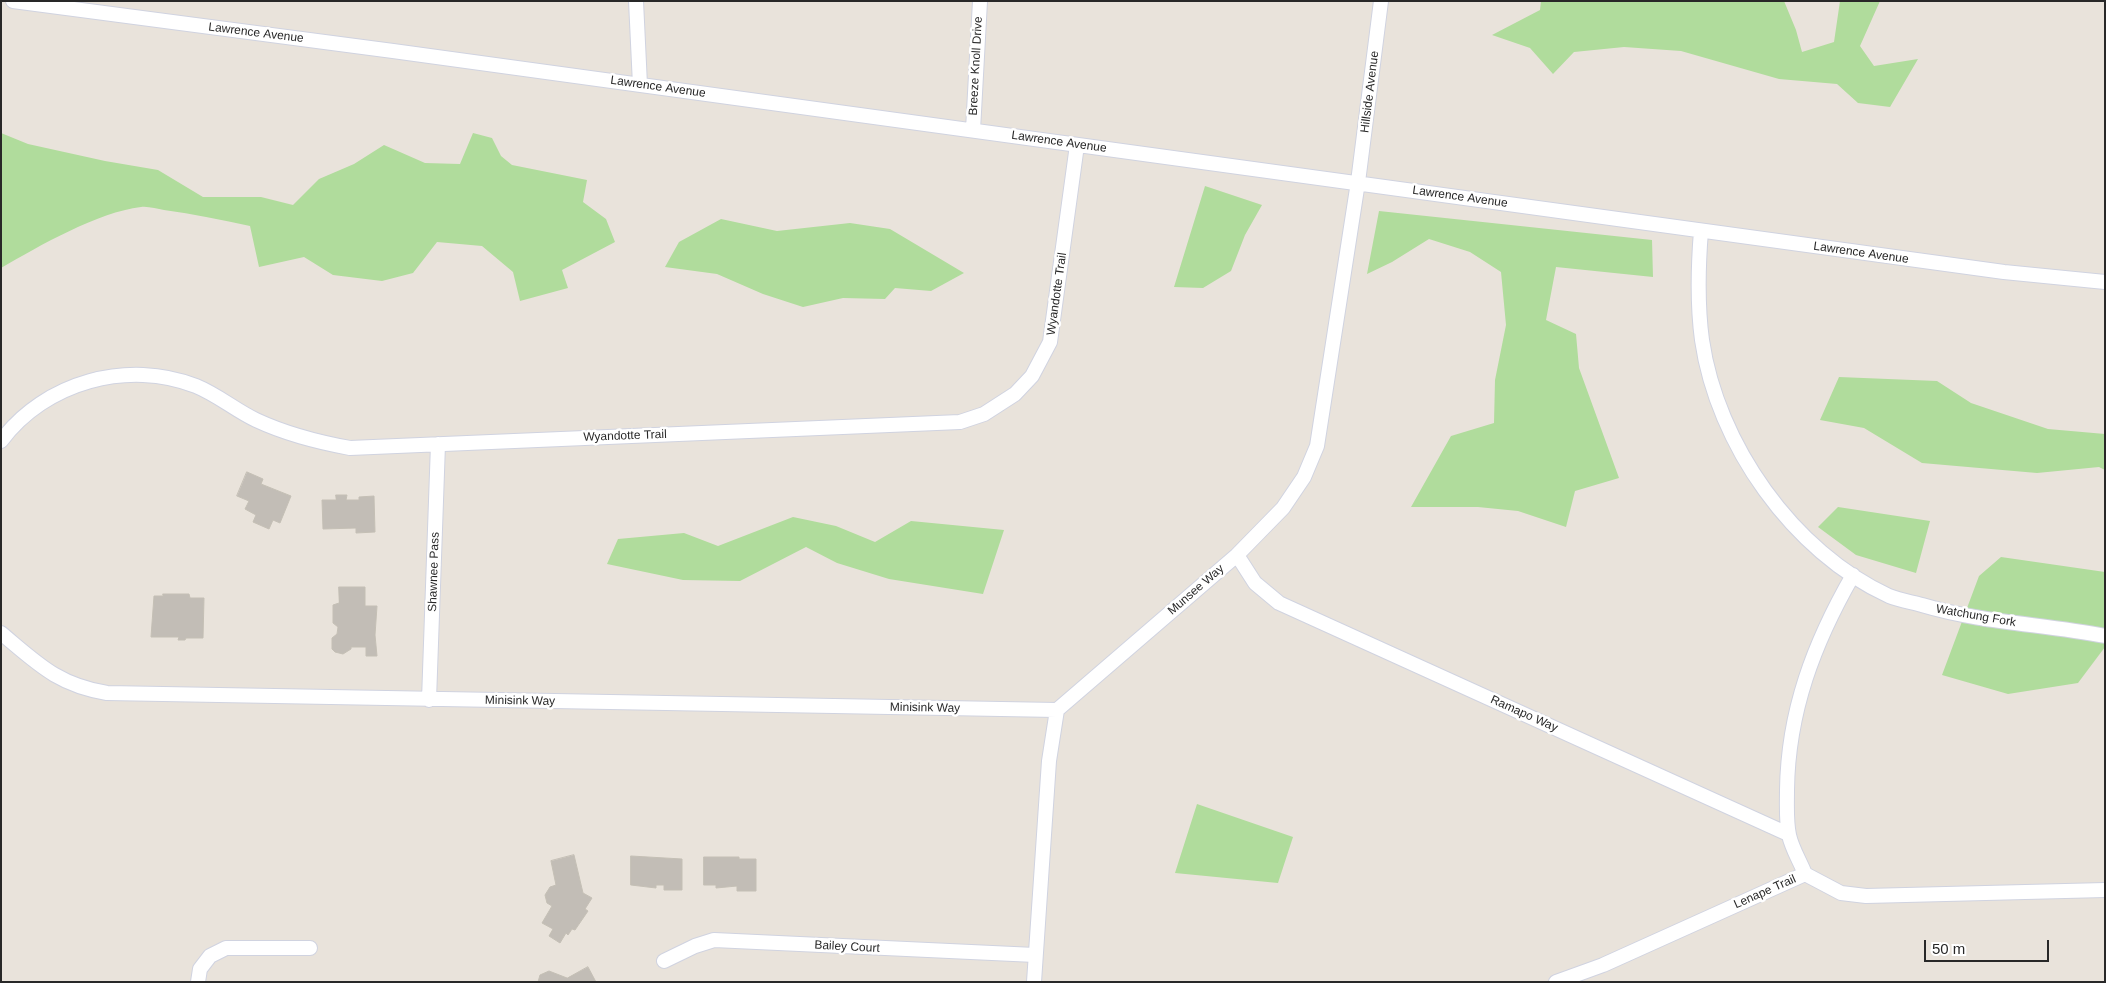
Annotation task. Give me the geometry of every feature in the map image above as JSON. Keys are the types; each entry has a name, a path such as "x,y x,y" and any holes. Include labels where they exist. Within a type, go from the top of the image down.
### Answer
{"street":[{"name":"Lawrence Avenue","path":"13,1 1358,182 2004,272 2105,282"},
{"path":"636,1 640,85"},
{"name":"Breeze Knoll Drive","path":"972,130 980,1"},
{"name":"Hillside Avenue","path":"1358,182 1381,1"},
{"name":"Wyandotte Trail","path":"1,441 30,411 60,392 92,380 110,376 144,375 162,377 196,386 212,393 254,419 287,434 350,448 948,423 984,414 1016,394 1032,376 1050,342 1077,145"},
{"name":"Munsee Way","path":"1057,710 1237,555 1283,508 1304,477 1317,446 1358,182"},
{"name":"Watchung Fork","path":"1702,231 1698,269 1698,305 1706,360 1722,412 1737,446 1755,477 1802,534 1829,558 1853,575 1890,596 1956,614 2105,636"},
{"name":"Shawnee Pass","path":"430,700 438,444"},
{"name":"Ramapo Way","path":"1237,555 1255,583 1279,603 1788,834"},
{"path":"1805,874 1793,850 1788,834 1788,773 1792,731 1801,690 1814,650 1853,575"},
{"name":"Minisink Way","path":"1,633 44,670 76,686 98,691 430,700 1057,710"},
{"path":"1034,982 1049,761 1057,710"},
{"name":"Lenape Trail","path":"1556,982 1603,965 1805,874 1841,893 1866,896 2104,890"},
{"name":"Bailey Court","path":"664,961 695,946 714,940 1035,955"},
{"path":"198,982 200,969 210,956 226,948 310,948"}],"green space":[{"path":"1541,1 1784,1 1796,30 1802,52 1834,42 1840,1 1880,1 1860,46 1874,66 1918,59 1890,107 1858,103 1837,84 1779,79 1681,51 1624,47 1574,52 1553,74 1530,48 1492,35 1540,10"},
{"path":"1,133 28,144 105,161 158,170 203,197 261,197 293,205 319,179 354,164 384,145 425,163 460,164 473,133 492,138 501,156 512,165 587,180 583,202 606,219 615,242 562,270 568,288 520,301 513,272 482,246 437,242 413,273 382,281 333,275 304,257 259,267 250,226 150,207 124,210 88,223 51,240 1,268"},
{"path":"1205,186 1262,205 1245,235 1231,271 1203,288 1174,287"},
{"path":"1379,211 1652,240 1653,277 1556,267 1546,320 1576,334 1579,368 1619,478 1575,491 1566,527 1518,511 1478,507 1411,507 1451,436 1494,423 1495,380 1506,325 1501,272 1470,252 1429,239 1392,262 1367,274"},
{"path":"721,219 777,231 850,223 890,229 964,273 931,291 895,288 885,299 843,298 803,307 763,294 717,274 665,267 679,242"},
{"path":"1839,377 1937,381 1971,403 2048,429 2105,434 2105,470 2099,467 2037,473 1922,463 1864,428 1820,420"},
{"path":"1838,507 1930,521 1916,573 1856,555 1818,527"},
{"path":"793,517 836,526 875,542 911,521 1004,530 983,594 889,579 837,563 806,547 740,581 683,580 607,564 618,539 684,533 718,546"},
{"path":"2001,557 2105,572 2105,647 2078,683 2008,694 1942,675 1979,576"},
{"path":"1197,804 1293,837 1278,883 1175,873"}],"building":[{"path":"247,472 263,479 261,484 291,496 280,523 273,520 269,529 253,522 256,515 245,509 249,501 237,496"},
{"path":"336,495 347,495 346,500 359,500 359,497 374,496 375,532 356,533 356,528 323,529 322,500 336,500"},
{"path":"339,587 365,587 365,606 377,606 375,635 377,656 366,656 366,647 351,647 351,649 343,654 332,649 332,638 337,634 338,627 333,623 333,605 339,603"},
{"path":"163,594 189,594 190,598 204,598 203,638 178,640 179,637 151,637 154,596 163,596"},
{"path":"574,855 583,893 592,898 585,909 588,911 575,930 572,929 568,935 566,933 560,943 549,936 553,929 542,923 552,906 547,903 545,895 550,887 556,885 551,861"},
{"path":"631,856 682,859 682,890 664,890 664,885 656,885 656,888 631,885"},
{"path":"704,857 756,859 756,891 737,891 737,886 716,888 716,885 704,885"},
{"path":"588,967 596,982 538,982 540,975 549,971 567,978"}]}
